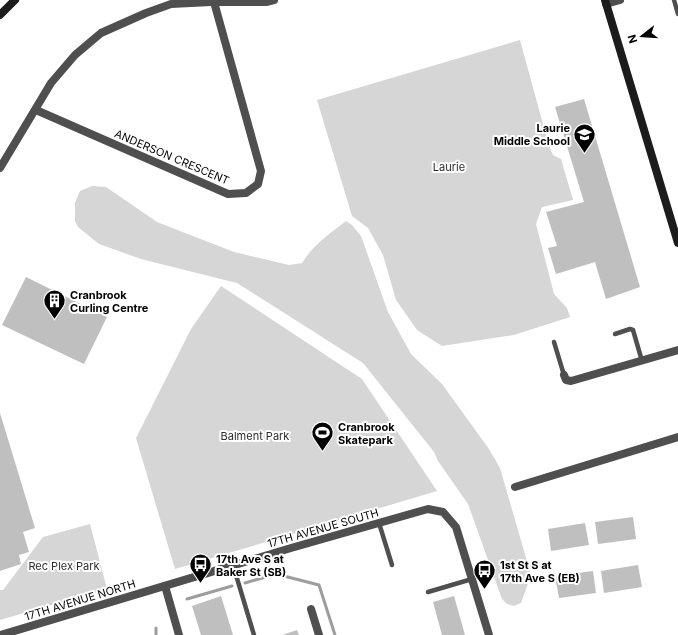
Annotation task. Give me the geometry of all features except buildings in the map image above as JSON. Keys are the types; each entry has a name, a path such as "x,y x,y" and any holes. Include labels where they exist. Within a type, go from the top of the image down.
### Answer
{"main road":[{"path":"0,15 15,0"},
{"path":"606,2 678,243"}],"street":[{"path":"0,168 51,83 75,55 101,33 146,13 171,4 266,2 274,0"},
{"path":"606,2 620,0"},
{"name":"ANDERSON CRESCENT","path":"36,110 228,194 246,193 258,184 261,171 214,2"},
{"path":"564,375 566,380 571,381 678,350"},
{"path":"515,487 678,437"},
{"name":"17TH AVENUE SOUTH","path":"165,586 428,509 443,512 456,526 472,579"},
{"path":"472,579 489,635"},
{"path":"165,586 179,635"},
{"name":"17TH AVENUE NORTH","path":"1,635 165,586"},
{"path":"311,609 319,635"}],"lane":[{"path":"674,0 678,14"},
{"path":"615,334 630,329 633,330 642,361"},
{"path":"554,342 564,375"},
{"path":"379,523 392,564"},
{"path":"233,565 254,635"},
{"path":"428,592 472,579"}],"green space":[{"name":"Laurie","path":"520,40 549,146 553,155 561,159 573,200 542,207 536,224 554,294 567,308 570,317 514,335 442,346 417,330 396,300 383,255 368,228 352,216 317,100"},
{"path":"92,186 106,187 157,222 234,252 289,265 302,263 317,245 346,221 352,225 361,236 388,312 411,354 442,384 489,449 500,468 531,575 521,603 514,606 507,604 502,599 468,504 438,461 434,452 363,363 237,283 141,259 99,244 78,227 75,221 75,203 80,191"},
{"name":"Balment Park","path":"221,286 362,379 437,491 175,569 136,438 191,329"},
{"name":"Rec Plex Park","path":"90,524 107,589 0,620 0,590 3,590 43,537"}],"waterway":[{"path":"245,583 276,574 319,585 335,635"},
{"path":"187,599 232,586"},
{"path":"156,628 156,635"}],"place":[{"name":"Laurie Middle School","path":"585,154"},
{"name":"Cranbrook Curling Centre","path":"54,320"},
{"name":"Cranbrook Skatepark","path":"322,452"},
{"name":"17th Ave S at Baker St (SB)","path":"201,584"},
{"name":"1st St S at 17th Ave S (EB)","path":"484,590"}]}
